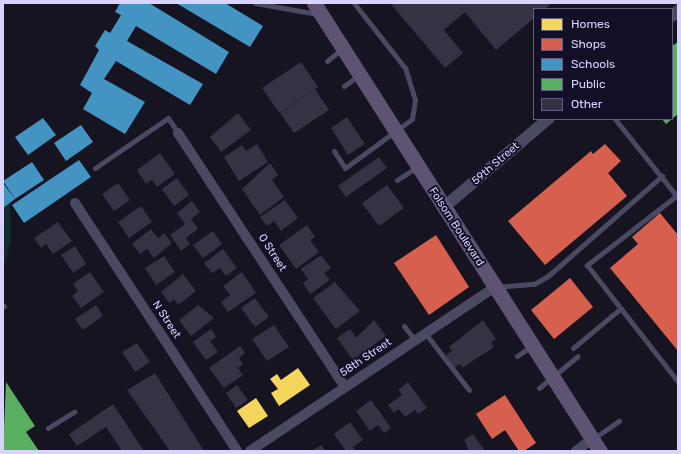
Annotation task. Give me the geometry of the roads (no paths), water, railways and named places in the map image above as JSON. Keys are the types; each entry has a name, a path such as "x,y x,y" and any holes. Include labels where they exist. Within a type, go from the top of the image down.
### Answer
{"main road":[{"name":"Folsom Boulevard","path":"318,9 443,208 596,445"}],"street":[{"name":"59th Street","path":"443,208 547,120"},
{"name":"O Street","path":"178,133 345,387"},
{"name":"N Street","path":"75,203 237,451"},
{"name":"58th Street","path":"250,451 495,287"},
{"path":"576,451 596,445"}],"lane":[{"path":"255,3 318,9"},
{"path":"334,151 345,168 412,119 415,100 405,68 354,3"},
{"path":"327,60 343,48"},
{"path":"344,86 359,75"},
{"path":"95,168 168,118 178,133"},
{"path":"616,120 662,176 677,197 587,265 678,382"},
{"path":"397,180 418,166"},
{"path":"495,287 534,284 548,276 662,176"},
{"path":"573,348 621,308"},
{"path":"404,326 415,340"},
{"path":"425,333 469,390"},
{"path":"517,356 532,346"},
{"path":"539,388 551,376 578,356"},
{"path":"48,428 74,412"},
{"path":"596,445 619,421"}]}
